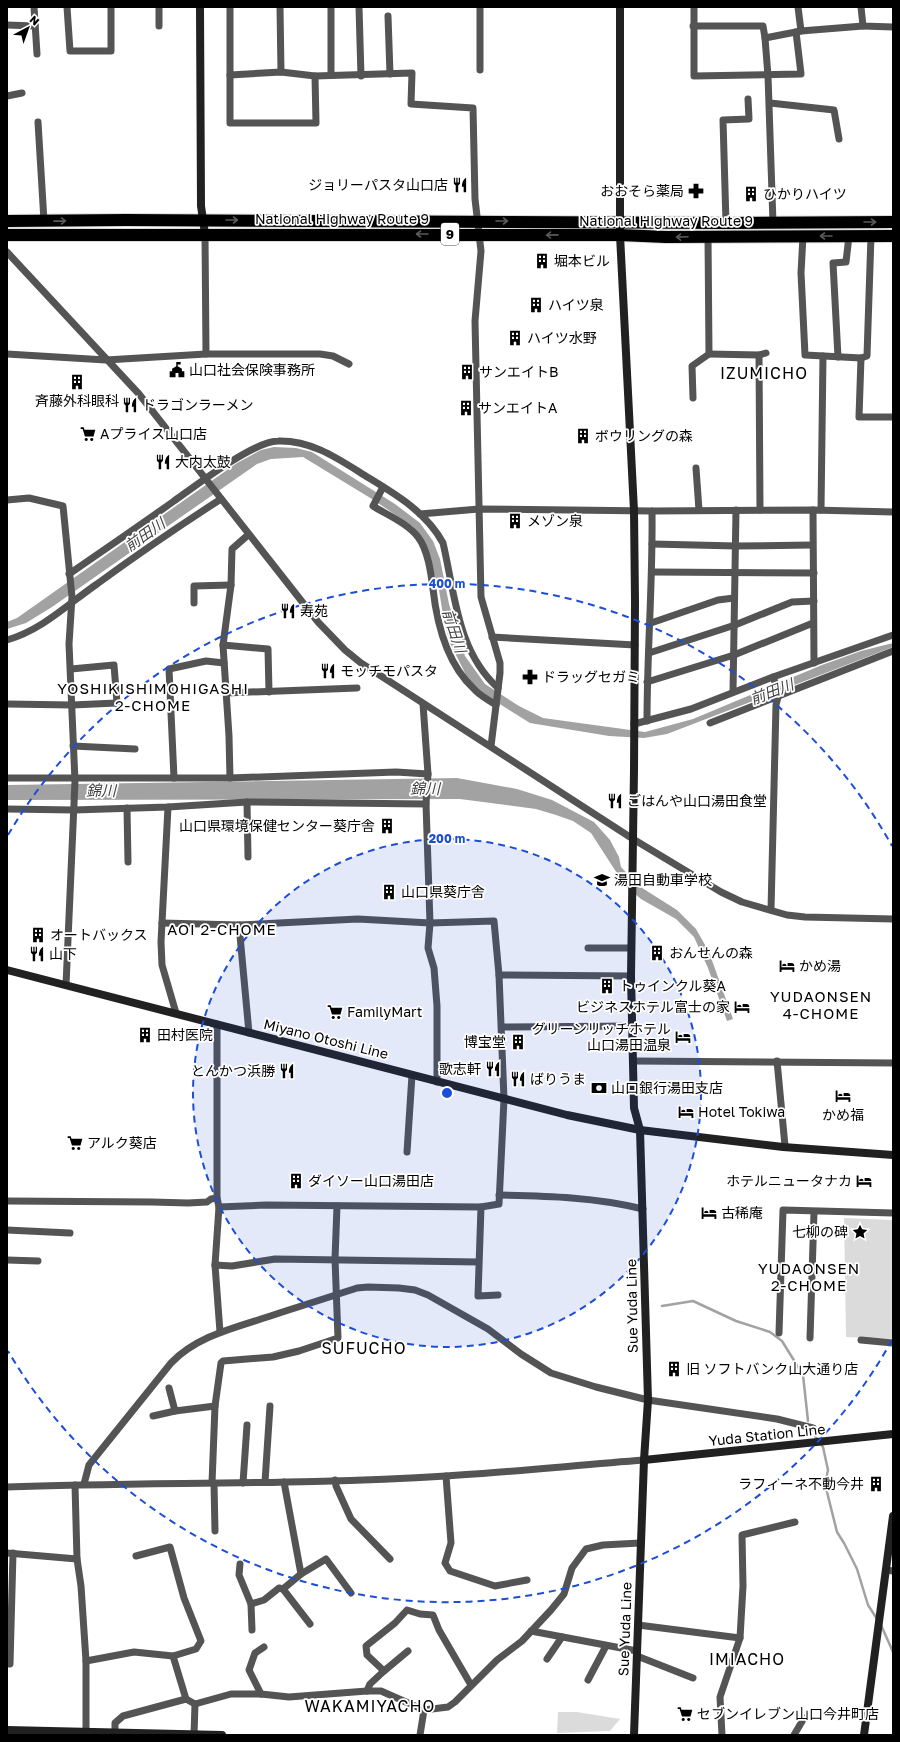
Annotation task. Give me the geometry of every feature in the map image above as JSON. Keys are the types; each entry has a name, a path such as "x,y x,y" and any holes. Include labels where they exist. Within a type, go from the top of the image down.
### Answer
{"highway":[{"name":"National Highway Route 9","path":"7,221 203,220 621,221 726,223 893,222"},
{"name":"National Highway Route 9","path":"7,235 481,234 510,236 620,235 666,237 893,236"}],"main road":[{"path":"200,7 201,206 205,234"},
{"name":"Sue Yuda Line","path":"620,7 620,235 634,511 635,645 631,976 634,1108 640,1130 648,1400 640,1543 634,1735"},
{"name":"Miyano Otoshi Line","path":"7,970 567,1115 640,1130"},
{"path":"640,1130 785,1146 893,1155"},
{"name":"Yuda Station Line","path":"644,1460 893,1434"},
{"path":"864,1735 890,1570 893,1516"},
{"path":"7,1730 86,1734 115,1732 222,1735"}],"street":[{"path":"34,7 37,54"},
{"path":"67,7 70,51 111,51 111,7"},
{"path":"159,7 160,26"},
{"path":"230,7 230,123 316,123 315,76"},
{"path":"280,7 281,72"},
{"path":"331,7 331,75"},
{"path":"360,7 361,76"},
{"path":"480,7 480,70"},
{"path":"694,7 694,76 768,76 801,74 798,7"},
{"path":"861,7 863,26"},
{"path":"388,16 390,74"},
{"path":"7,25 35,26"},
{"path":"693,26 763,26 766,38 770,104 773,223"},
{"path":"766,38 798,32 863,26 893,27"},
{"path":"230,75 281,72 315,76 412,74 411,104 473,108 475,199 481,234 481,251 474,321 481,598 500,663 491,746"},
{"path":"7,96 22,93"},
{"path":"726,223 723,120 749,119 748,99"},
{"path":"770,104 834,110 839,139"},
{"path":"38,122 44,221"},
{"path":"205,234 206,354"},
{"path":"708,236 709,354"},
{"path":"803,236 801,273 805,355 860,358 867,356 871,236"},
{"path":"838,357 834,263 846,262 849,236"},
{"path":"7,252 139,394 248,535 318,622 344,650 361,663 633,839 721,892 742,902 787,915 805,917 893,919"},
{"path":"693,398 692,366 709,354 759,355 766,353"},
{"path":"7,354 106,360 206,354 320,354 333,356 349,364"},
{"path":"759,355 760,510"},
{"path":"821,510 823,356"},
{"path":"860,358 859,417 893,417"},
{"path":"70,575 206,479 251,450 277,441 295,441 308,444 324,450 398,496 432,526 443,543 464,638 471,655 487,678 498,688"},
{"path":"696,468 699,510"},
{"path":"383,487 373,506 411,529 421,542 431,577 440,626 446,646 454,664 474,690 496,705"},
{"path":"7,500 29,498 62,506 72,600 69,644 75,780 66,985"},
{"path":"7,640 19,637 42,625 72,600 221,499"},
{"path":"420,514 479,509 634,511 821,510 893,512"},
{"path":"733,692 736,510"},
{"path":"813,510 812,545 814,573 814,663"},
{"path":"648,721 647,682 651,623 652,511"},
{"path":"230,778 229,736 223,645 231,585 232,549 248,535"},
{"path":"652,544 736,546 812,545"},
{"path":"652,572 814,573"},
{"path":"194,603 194,586 231,585"},
{"path":"651,623 718,600 734,598"},
{"path":"649,653 735,625 792,602 814,601"},
{"path":"647,682 734,655 813,623"},
{"path":"634,725 691,709 773,677 893,635"},
{"path":"492,637 635,645"},
{"path":"223,645 268,649 269,692"},
{"path":"710,722 893,651"},
{"path":"174,778 169,669 206,661 224,663"},
{"path":"7,704 72,705 117,703 114,665 71,670"},
{"path":"771,910 776,705 778,695 773,677"},
{"path":"226,693 357,688"},
{"path":"423,704 428,774 426,804 430,923 428,948 434,968 437,1006 437,1082"},
{"path":"74,746 135,749"},
{"path":"7,778 75,780 230,778 396,772 428,774"},
{"path":"7,809 74,810 168,807 247,802 426,804"},
{"path":"247,802 248,856"},
{"path":"168,807 161,942 162,965 176,1013"},
{"path":"127,808 128,862"},
{"path":"162,923 239,925 358,919 430,923 494,921 502,1026 504,1099 499,1204 481,1207 266,1205 219,1207"},
{"path":"239,925 249,1033"},
{"path":"588,948 631,948"},
{"path":"499,974 631,976"},
{"path":"218,1024 217,1198 219,1207 215,1265 220,1332"},
{"path":"502,1026 633,1026"},
{"path":"633,1061 893,1063"},
{"path":"777,1061 785,1146"},
{"path":"407,1152 412,1075"},
{"path":"499,1195 556,1196 618,1203 643,1209"},
{"path":"7,1201 152,1202 188,1204 206,1202 211,1198 217,1198"},
{"path":"215,1531 213,1483 216,1406 221,1363 223,1361 273,1357 299,1351 338,1338 335,1259 337,1206"},
{"path":"481,1207 478,1296 498,1295"},
{"path":"779,1333 783,1210 893,1213"},
{"path":"810,1338 814,1212"},
{"path":"7,1230 70,1232"},
{"path":"215,1265 232,1266 276,1259 478,1262"},
{"path":"7,1260 38,1261"},
{"path":"84,1484 88,1465 181,1352 195,1343 220,1332 357,1288 368,1287 415,1290 428,1295 488,1329 521,1354 551,1373 596,1387 648,1400 777,1419 813,1428"},
{"path":"861,1340 893,1343"},
{"path":"169,1388 175,1411"},
{"path":"153,1416 175,1411 216,1406"},
{"path":"265,1482 270,1406"},
{"path":"243,1482 247,1425"},
{"path":"7,1487 84,1484 284,1482 446,1476 644,1460"},
{"path":"446,1476 451,1543 445,1563 450,1571 495,1586 527,1580"},
{"path":"335,1480 336,1486 351,1519 390,1559"},
{"path":"284,1482 301,1574"},
{"path":"76,1485 77,1559 86,1661 86,1734"},
{"path":"722,1735 720,1697 740,1638 743,1586 742,1535 795,1522"},
{"path":"115,1732 115,1723 123,1716 186,1700 195,1704 231,1694 261,1694 289,1697 381,1691 424,1710 448,1707 531,1632 564,1594 572,1568 586,1549 603,1545 640,1543"},
{"path":"86,1661 134,1652 173,1656 196,1649 201,1640 184,1598 170,1547 136,1556"},
{"path":"7,1664 10,1664 10,1553 77,1559"},
{"path":"251,1604 264,1600 279,1588 284,1589 301,1574 326,1559 351,1593"},
{"path":"240,1564 239,1575 251,1604 252,1630"},
{"path":"284,1589 310,1624"},
{"path":"384,1671 367,1655 366,1646 395,1623 407,1610 433,1616 439,1630 471,1685"},
{"path":"638,1625 740,1638"},
{"path":"531,1632 606,1646 637,1654 693,1678"},
{"path":"547,1659 562,1637"},
{"path":"588,1680 606,1646"},
{"path":"261,1694 248,1670 255,1653 264,1647"},
{"path":"367,1691 370,1684 408,1652"},
{"path":"173,1656 186,1700"},
{"path":"194,1735 195,1704"},
{"path":"420,1735 424,1710"},
{"path":"794,1735 804,1718"}],"shaded area":[{"path":"844,1218 893,1220 893,1339 846,1337"},
{"path":"558,1712 577,1712 620,1719 610,1731 557,1733"}],"water":[{"name":"前田川","path":"274,447 296,448 312,452 395,504 420,523 433,541 440,559 449,604 465,656 485,684 519,706 543,718 645,732 693,719 822,665 861,651 893,643 893,647 667,734 644,738 609,736 530,723 484,694 469,681 450,643 444,621 439,590 422,537 412,526 372,499 303,457 271,459 257,464 52,607 26,623 7,629 7,622 17,618 237,463 261,450"},
{"name":"錦川","path":"457,778 517,789 552,800 594,822 610,840 619,857 621,867 639,886 677,910 696,929 709,952 733,1019 727,1021 708,968 694,937 676,919 641,899 629,889 622,881 591,833 573,821 556,815 536,809 460,799 7,800 7,785"}],"waterway":[{"path":"662,1306 693,1301 736,1321 770,1332 782,1341 803,1375 808,1421"},
{"path":"815,1436 823,1447 828,1470 825,1484 837,1532 857,1569 868,1605 877,1619"},
{"path":"881,1625 893,1652"}],"place":[{"name":"ジョリーパスタ山口店","path":"460,185"},
{"name":"おおそら薬局","path":"696,191"},
{"name":"ひかりハイツ","path":"751,194"},
{"name":"堀本ビル","path":"542,261"},
{"name":"ハイツ泉","path":"536,305"},
{"name":"ハイツ水野","path":"515,338"},
{"name":"山口社会保険事務所","path":"177,370"},
{"name":"サンエイトB","path":"467,372"},
{"name":"斉藤外科眼科","path":"77,382"},
{"name":"ドラゴンラーメン","path":"130,405"},
{"name":"サンエイトA","path":"466,408"},
{"name":"Aプライス山口店","path":"88,434"},
{"name":"ボウリングの森","path":"583,436"},
{"name":"大内太鼓","path":"163,462"},
{"name":"メゾン泉","path":"515,521"},
{"name":"寿苑","path":"288,611"},
{"name":"モッチモパスタ","path":"328,671"},
{"name":"ドラッグセガミ","path":"530,677"},
{"name":"ごはんや山口湯田食堂","path":"615,801"},
{"name":"山口県環境保健センター葵庁舎","path":"387,826"},
{"name":"湯田自動車学校","path":"602,880"},
{"name":"山口県葵庁舎","path":"389,892"},
{"name":"オートバックス","path":"38,935"},
{"name":"おんせんの森","path":"657,953"},
{"name":"山下","path":"37,954"},
{"name":"かめ湯","path":"787,966"},
{"name":"トゥインクル葵A","path":"607,986"},
{"name":"ビジネスホテル富士の家","path":"742,1007"},
{"name":"FamilyMart","path":"335,1012"},
{"name":"田村医院","path":"145,1035"},
{"name":"グリーンリッチホテル 山口湯田温泉","path":"683,1037"},
{"name":"博宝堂","path":"518,1042"},
{"name":"歌志軒","path":"493,1069"},
{"name":"とんかつ浜勝","path":"287,1071"},
{"name":"ばりうま","path":"518,1079"},
{"name":"山口銀行湯田支店","path":"599,1088"},
{"name":"かめ福","path":"843,1096"},
{"name":"Hotel Tokiwa","path":"686,1112"},
{"name":"アルク葵店","path":"75,1143"},
{"name":"ダイソー山口湯田店","path":"296,1181"},
{"name":"ホテルニュータナカ","path":"864,1181"},
{"name":"古稀庵","path":"709,1213"},
{"name":"七柳の碑","path":"860,1232"},
{"name":"旧 ソフトバンク山大通り店","path":"674,1369"},
{"name":"ラフィーネ不動今井","path":"876,1484"},
{"name":"セブンイレブン山口今井町店","path":"685,1714"}],"district":[{"name":"IZUMICHO","path":"764,373"},
{"name":"YOSHIKISHIMOHIGASHI 2-CHOME","path":"153,698"},
{"name":"AOI 2-CHOME","path":"222,930"},
{"name":"YUDAONSEN 4-CHOME","path":"821,1006"},
{"name":"YUDAONSEN 2-CHOME","path":"809,1278"},
{"name":"SUFUCHO","path":"364,1348"},
{"name":"IMIACHO","path":"747,1659"},
{"name":"WAKAMIYACHO","path":"370,1706"}]}
